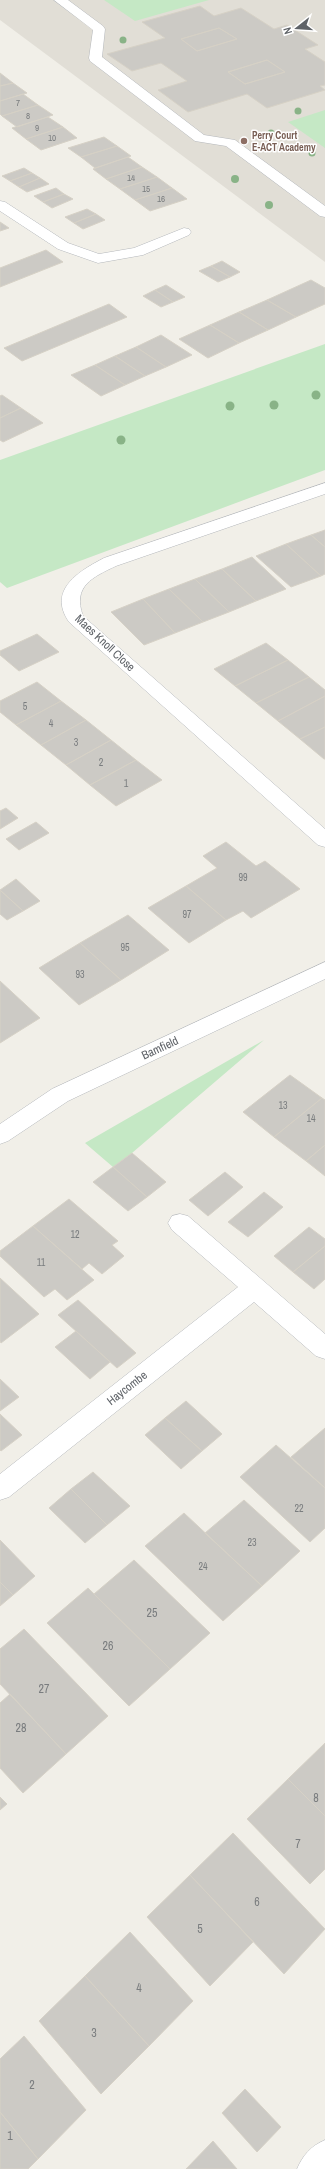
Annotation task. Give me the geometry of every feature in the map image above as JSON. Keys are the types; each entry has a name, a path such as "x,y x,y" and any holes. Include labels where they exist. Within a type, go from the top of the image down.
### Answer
{"street":[{"path":"60,0 99,29 95,58 200,138 230,143 325,213"},
{"path":"0,205 63,246 96,265 138,252 184,232"},
{"name":"Maes Knoll Close","path":"325,488 110,562 79,579 70,597 71,610 75,618 325,840"},
{"name":"Bamfield","path":"0,1135 60,1095 325,970"},
{"path":"180,1223 325,1349"},
{"name":"Haycombe","path":"0,1489 254,1288"},
{"path":"313,2169 325,2156"}],"shaded area":[{"name":"Perry Court E-ACT Academy","path":"0,0 325,0 325,262 0,20"}],"green space":[{"path":"104,0 209,0 135,21"},
{"path":"325,110 325,148 288,122"},
{"path":"325,344 325,470 7,588 0,582 0,460"},
{"path":"264,1040 132,1153 113,1167 85,1143"}],"building":[{"path":"200,6 214,16 241,8 274,29 287,25 318,45 305,49 325,62 325,85 320,86 325,90 267,108 247,94 188,112 158,90 187,81 161,63 132,71 107,54 165,38 142,22","holes":["219,28 237,39 197,51 181,39","267,60 285,72 245,84 228,72"]},
{"path":"219,28 237,39 197,51 181,39"},
{"path":"267,60 285,72 245,84 228,72"},
{"path":"0,73 13,83 0,86"},
{"path":"13,83 27,93 0,101 0,86"},
{"path":"23,94 38,105 2,116 0,114 0,101"},
{"path":"38,105 53,115 17,127 2,116"},
{"path":"48,117 63,127 26,139 12,128"},
{"path":"63,127 77,138 41,150 26,139"},
{"path":"104,137 117,146 81,157 68,148"},
{"path":"117,146 131,156 95,168 81,157"},
{"path":"128,157 142,167 106,179 93,169"},
{"path":"142,167 157,177 120,189 106,179"},
{"path":"24,168 32,173 10,181 2,176"},
{"path":"32,173 40,178 19,187 10,181"},
{"path":"157,177 172,188 135,200 120,189"},
{"path":"40,178 49,184 27,192 19,187"},
{"path":"56,188 64,194 43,202 34,196"},
{"path":"172,188 187,199 150,211 135,200"},
{"path":"64,194 73,199 52,208 43,202"},
{"path":"87,209 96,214 74,223 65,217"},
{"path":"96,214 105,220 83,229 74,223"},
{"path":"0,222 9,228 0,231"},
{"path":"46,250 63,262 0,287 0,268"},
{"path":"222,261 240,272 230,277 211,266"},
{"path":"211,266 230,277 218,282 199,271"},
{"path":"311,280 325,288 325,304 296,317 267,300"},
{"path":"166,285 185,297 173,302 155,290"},
{"path":"155,290 173,302 161,307 143,296"},
{"path":"267,300 296,317 268,330 239,312"},
{"path":"109,304 127,317 22,361 4,348"},
{"path":"239,312 268,330 239,343 210,325"},
{"path":"210,325 239,343 208,358 179,339"},
{"path":"161,335 192,355 166,367 136,347"},
{"path":"136,347 166,367 145,376 115,356"},
{"path":"115,356 145,376 125,385 95,365"},
{"path":"95,365 125,385 101,396 71,375"},
{"path":"2,395 21,408 0,418 0,396"},
{"path":"21,408 43,423 3,442 0,440 0,418"},
{"path":"325,530 325,547 311,535"},
{"path":"311,535 325,547 325,574 321,576 286,544"},
{"path":"286,544 321,576 291,587 256,556"},
{"path":"252,557 286,589 256,601 222,569"},
{"path":"222,569 256,601 229,612 195,579"},
{"path":"195,579 229,612 203,622 169,589"},
{"path":"169,589 203,622 175,633 143,599"},
{"path":"143,599 175,633 144,645 111,612"},
{"path":"37,634 59,652 19,671 0,655 0,651"},
{"path":"266,643 288,660 235,686 214,669"},
{"path":"288,660 309,677 256,703 235,686"},
{"path":"309,677 325,690 325,696 278,721 256,703"},
{"path":"37,682 61,701 16,725 0,712 0,701"},
{"path":"325,696 325,727 300,739 278,721"},
{"path":"61,701 86,720 41,745 16,725"},
{"path":"86,720 111,740 66,765 41,745"},
{"path":"325,727 325,759 324,759 300,739"},
{"path":"111,740 136,760 90,785 66,765"},
{"path":"136,760 162,780 116,806 90,785"},
{"path":"6,808 18,818 0,829 0,811"},
{"path":"36,822 49,833 19,850 6,839"},
{"path":"226,842 256,866 265,861 300,889 251,918 243,911 226,920 186,886 217,868 203,856"},
{"path":"16,879 40,901 23,911 0,890"},
{"path":"186,886 226,920 189,943 148,908"},
{"path":"0,890 23,911 7,920 0,914"},
{"path":"128,915 169,950 121,980 80,943"},
{"path":"80,943 121,980 79,1005 39,968"},
{"path":"0,981 40,1018 0,1043"},
{"path":"290,1075 322,1098 274,1137 243,1112"},
{"path":"322,1098 325,1100 325,1145 306,1161 274,1137"},
{"path":"325,1145 325,1176 306,1161"},
{"path":"132,1153 166,1182 147,1197 113,1167"},
{"path":"113,1167 147,1197 128,1211 93,1182"},
{"path":"225,1172 243,1187 208,1216 189,1200"},
{"path":"264,1192 283,1207 248,1237 228,1222"},
{"path":"69,1199 118,1241 112,1245 124,1256 102,1274 89,1263 82,1269 33,1226"},
{"path":"33,1226 94,1280 67,1300 55,1289 44,1297 0,1256 0,1251"},
{"path":"309,1227 325,1239 325,1246 293,1272 274,1256"},
{"path":"325,1246 325,1279 314,1289 293,1272"},
{"path":"0,1278 39,1314 1,1343 0,1341"},
{"path":"78,1300 136,1353 117,1368 58,1315"},
{"path":"76,1331 110,1362 90,1379 55,1347"},
{"path":"0,1379 19,1397 0,1411"},
{"path":"186,1401 222,1434 202,1451 165,1418"},
{"path":"0,1414 22,1435 1,1451 0,1450"},
{"path":"165,1418 202,1451 181,1469 145,1435"},
{"path":"325,1428 325,1488 291,1457"},
{"path":"276,1445 325,1488 325,1528 310,1542 240,1477"},
{"path":"93,1472 130,1506 107,1525 71,1489"},
{"path":"71,1489 107,1525 85,1543 49,1508"},
{"path":"244,1500 300,1551 262,1586 205,1533"},
{"path":"184,1513 262,1586 223,1621 145,1546"},
{"path":"0,1540 35,1576 13,1595 0,1582"},
{"path":"134,1560 210,1633 170,1669 94,1594"},
{"path":"0,1582 13,1595 0,1606"},
{"path":"88,1588 170,1669 129,1706 47,1623"},
{"path":"24,1629 108,1716 66,1754 0,1684 0,1649"},
{"path":"10,1694 66,1754 23,1793 0,1768 0,1703"},
{"path":"325,1743 325,1816 288,1779"},
{"path":"288,1779 325,1816 325,1869 310,1884 247,1819"},
{"path":"0,1797 7,1804 0,1810"},
{"path":"233,1833 325,1929 284,1974 190,1875"},
{"path":"190,1875 253,1942 210,1986 147,1917"},
{"path":"130,1932 193,2001 149,2046 85,1976"},
{"path":"85,1976 149,2046 101,2094 39,2021"},
{"path":"24,2036 86,2110 38,2159 0,2112 0,2059"},
{"path":"245,2089 281,2127 257,2152 222,2113"},
{"path":"0,2112 38,2159 28,2169 0,2169"},
{"path":"213,2141 237,2169 186,2169"}],"place":[{"name":"Perry Court E-ACT Academy","path":"244,141"}]}
